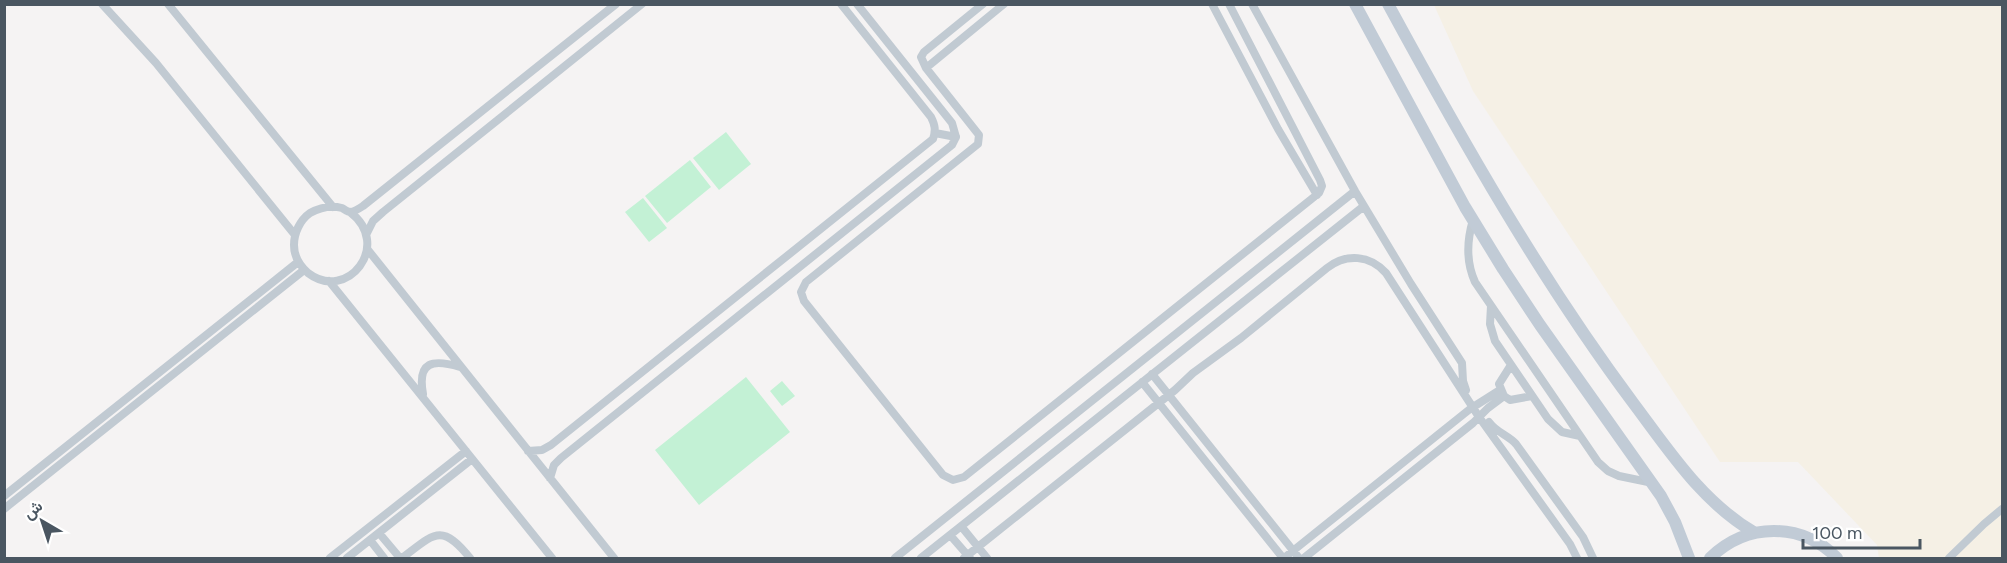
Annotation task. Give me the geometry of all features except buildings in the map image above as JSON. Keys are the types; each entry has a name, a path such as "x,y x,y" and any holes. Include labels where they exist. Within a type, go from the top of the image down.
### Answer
{"main road":[{"path":"1355,4 1473,220 1540,325 1653,483 1675,522 1689,558"},
{"path":"1388,4 1490,187 1593,347 1696,485 1723,512 1755,533"},
{"path":"1710,558 1727,545 1755,533 1775,530 1796,533 1814,540 1838,558"}],"street":[{"path":"102,4 156,63 295,235"},
{"path":"168,4 333,207"},
{"path":"350,212 372,200 616,4"},
{"path":"367,233 378,216 642,4"},
{"path":"528,450 537,451 547,448 928,144 935,133 935,124 931,117 841,4"},
{"path":"550,478 557,461 952,146 956,137 952,123 857,4"},
{"path":"983,4 922,54 921,60 979,135 978,144 804,284 801,292 804,301 943,475 957,480 964,477 1321,190 1321,183 1229,4"},
{"path":"926,68 1004,4"},
{"path":"1212,4 1278,129 1317,195"},
{"path":"1252,4 1355,191 1462,363 1463,384 1478,411 1495,429 1516,444 1583,537 1593,558"},
{"path":"1278,129 1291,124"},
{"path":"458,131 468,144"},
{"path":"935,133 956,137"},
{"path":"907,160 918,173"},
{"path":"894,558 1355,191"},
{"path":"921,558 1364,206"},
{"path":"333,207 350,212 357,217 367,233 368,250 358,269 350,276 329,281 312,276 304,270 298,262 294,244 300,223 309,214 320,208 333,207"},
{"path":"1473,220 1468,247 1471,271 1478,287 1594,457 1608,471 1619,476 1653,483"},
{"path":"368,250 614,558"},
{"path":"951,534 967,558 1193,373 1332,264 1355,257 1372,261 1386,273 1570,543 1577,558"},
{"path":"4,496 298,262"},
{"path":"4,509 304,270"},
{"path":"1249,275 1260,288"},
{"path":"329,281 552,558"},
{"path":"1491,306 1489,318 1495,341 1532,396 1556,428 1567,434 1580,436"},
{"path":"423,398 421,376 428,366 439,362 461,367"},
{"path":"1511,365 1500,382 1502,393 1510,400 1532,396"},
{"path":"1152,374 1296,555"},
{"path":"1142,382 1284,558 1296,555 1502,393"},
{"path":"620,390 630,403"},
{"path":"1304,558 1478,411"},
{"path":"1029,450 1040,463"},
{"path":"347,558 469,455"},
{"path":"330,558 469,455"},
{"path":"1949,558 1983,524 2002,509"},
{"path":"961,526 987,558"},
{"path":"379,533 401,558 430,537 441,535 456,541 470,558"},
{"path":"370,540 384,558"}],"green space":[{"path":"726,132 751,164 719,190 693,158"},
{"path":"690,160 711,187 667,223 645,196"},
{"path":"643,198 667,228 649,242 625,212"},
{"path":"746,377 790,432 699,505 655,450"},
{"path":"782,381 795,396 782,406 770,391"}],"sand":[{"path":"1434,5 2002,5 2002,558 1879,558 1877,545 1798,462 1720,462 1473,91"}]}
